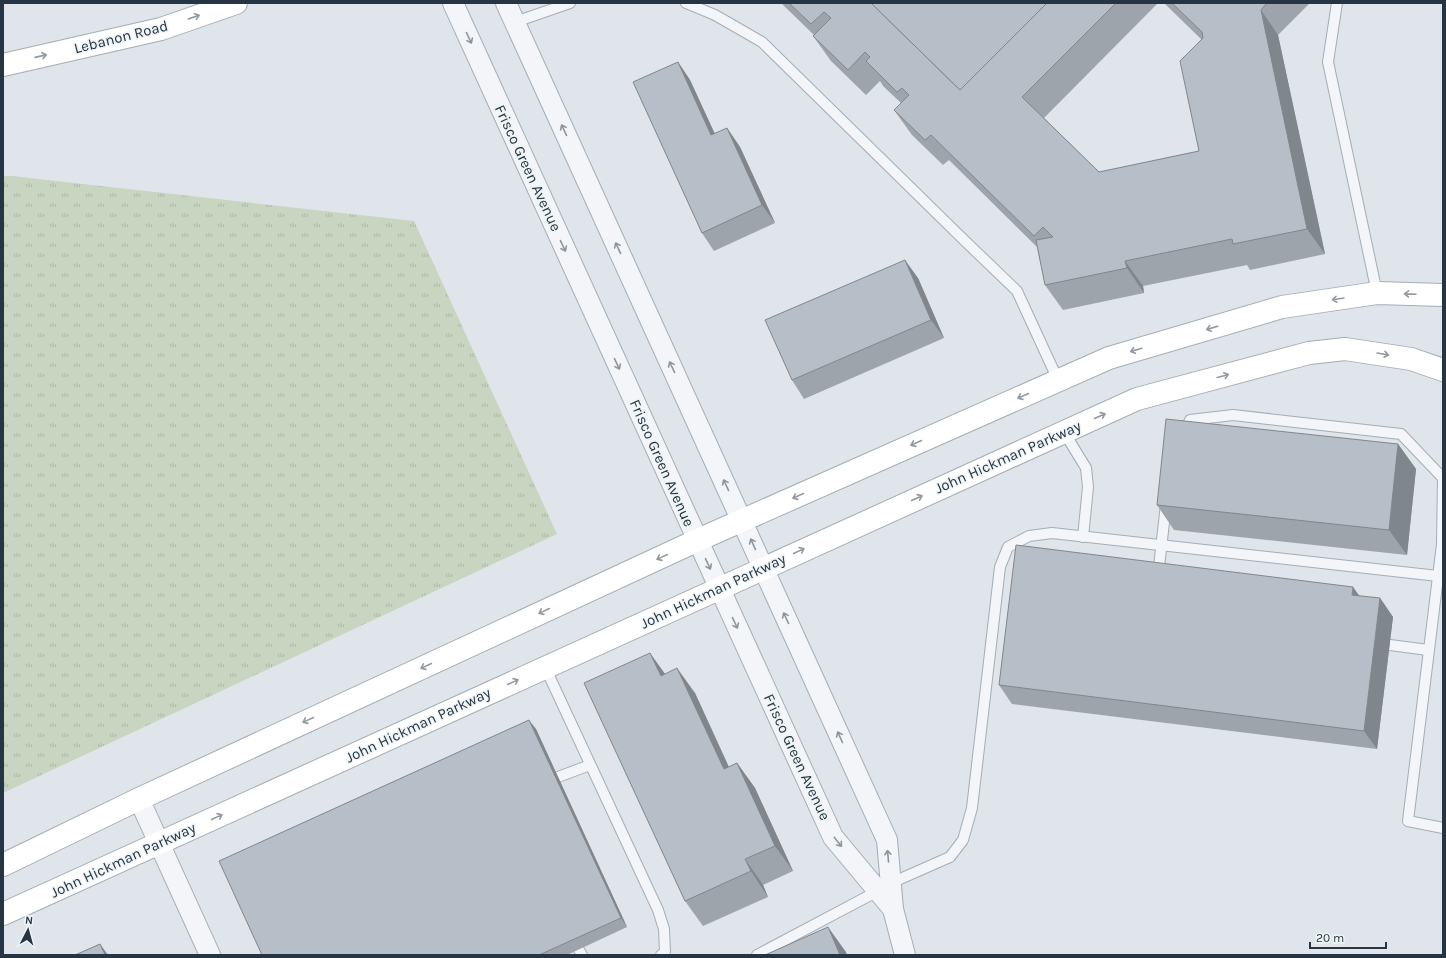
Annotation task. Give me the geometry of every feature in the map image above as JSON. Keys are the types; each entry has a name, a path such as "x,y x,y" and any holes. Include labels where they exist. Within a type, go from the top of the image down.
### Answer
{"street":[{"name":"Lebanon Road","path":"3,65 161,29 236,3"},
{"name":"Frisco Green Avenue","path":"453,3 833,837 884,887 893,909 905,955"},
{"path":"506,3 887,840 884,887"},
{"path":"3,865 139,799 698,540 1109,358 1282,308 1377,293 1443,295"},
{"name":"John Hickman Parkway","path":"3,914 1137,399 1309,352 1345,349 1380,353 1411,359 1443,370"},
{"path":"139,799 210,955"}],"lane":[{"path":"515,22 570,3"},
{"path":"686,3 715,15 762,42 1017,291 1058,380"},
{"path":"1337,3 1328,62 1377,293"},
{"path":"1180,442 1190,420 1233,416 1401,434 1442,478 1442,544 1408,821 1443,828"},
{"path":"1064,432 1086,468 1088,487 1083,536"},
{"path":"1158,579 1167,493"},
{"path":"757,955 884,887 950,857 963,840 973,800 1000,567 1008,547 1029,536 1052,533 1438,576"},
{"path":"1390,645 1428,650"},
{"path":"545,667 658,910 664,929 665,954"},
{"path":"558,777 590,765"}],"green space":[{"path":"3,176 414,221 557,534 3,793"}],"building":[{"path":"789,3 871,3 960,90 1047,3 1116,3 1022,97 1099,172 1199,151 1180,61 1203,38 1202,32 1172,3 1267,3 1261,10 1307,229 1233,244 1232,239 1125,261 1127,268 1045,285 1036,240 1053,237 1043,227 1034,236 931,135 925,140 894,110 909,95 902,88 897,92 866,61 870,57 865,52 848,70 813,36 831,18 824,12 811,24"},
{"path":"871,3 1047,3 960,90"},
{"path":"678,62 711,135 727,128 762,205 702,233 633,82"},
{"path":"905,260 931,320 792,380 765,320"},
{"path":"1166,419 1398,444 1389,530 1157,505"},
{"path":"1016,545 1353,587 1352,595 1380,598 1364,731 999,685"},
{"path":"650,653 661,676 677,668 724,769 737,763 775,846 745,859 751,871 685,901 584,683"},
{"path":"529,720 621,918 539,955 262,955 219,861"},
{"path":"828,927 840,955 765,955"},
{"path":"100,944 105,955 75,955"}]}
